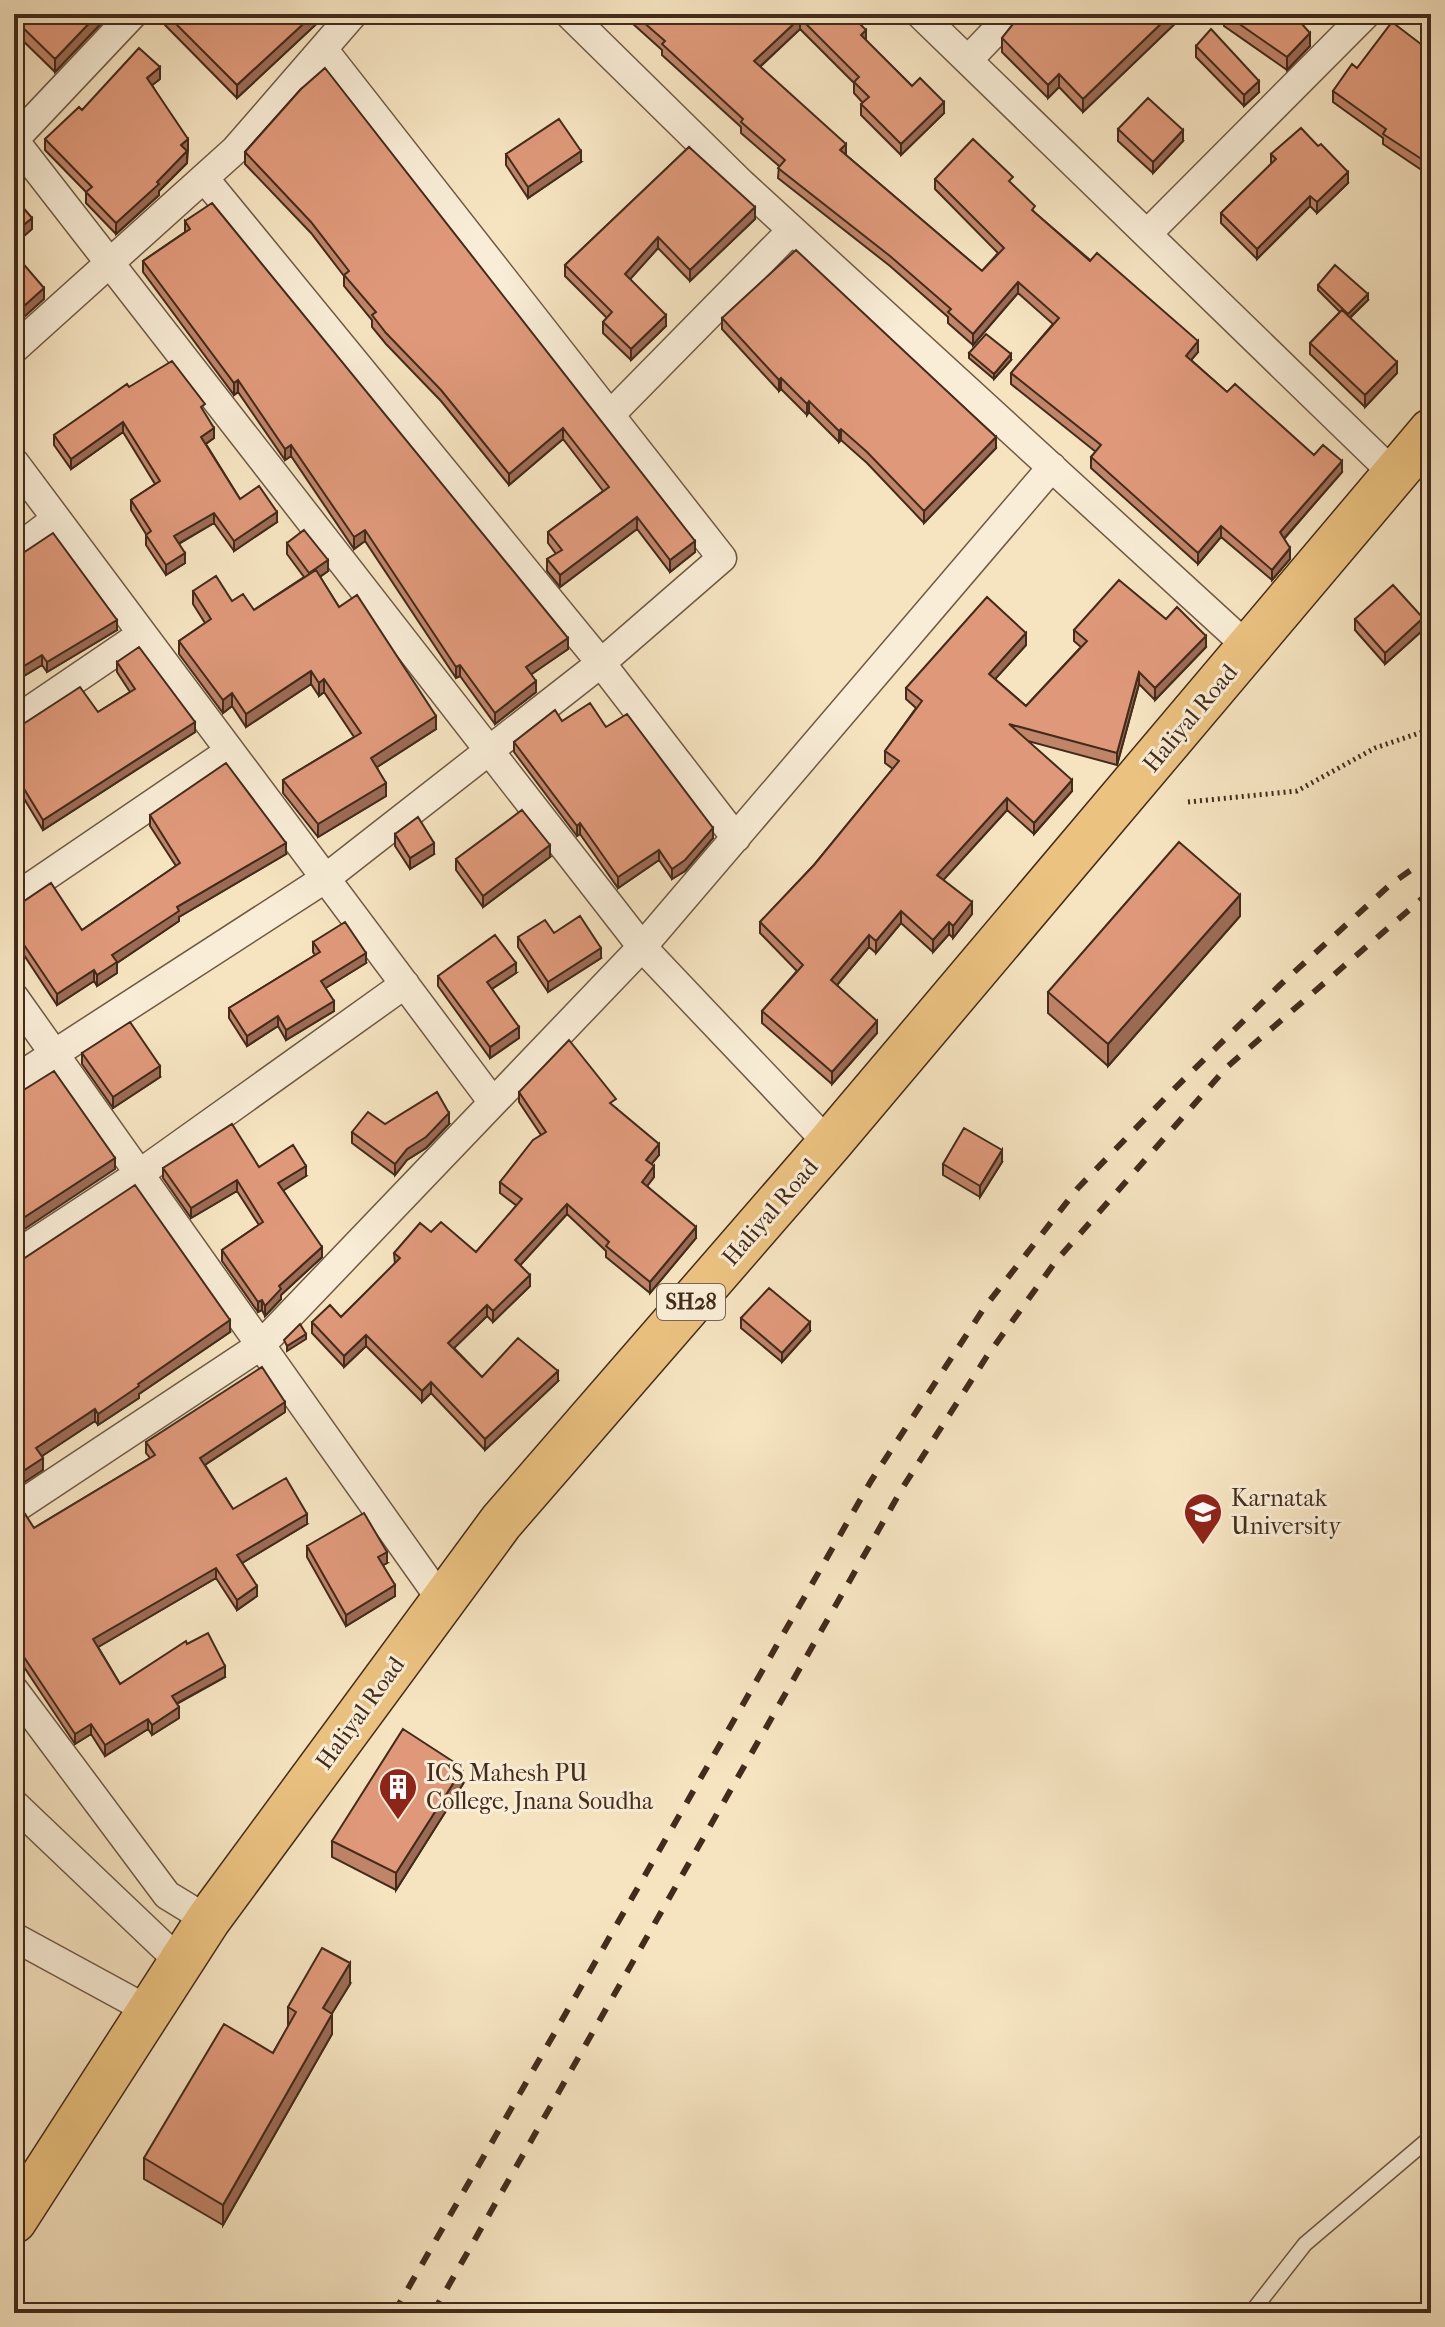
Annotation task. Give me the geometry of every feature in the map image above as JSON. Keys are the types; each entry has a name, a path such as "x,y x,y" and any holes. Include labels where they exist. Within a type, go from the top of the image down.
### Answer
{"main road":[{"name":"Haliyal Road","path":"14,2221 208,1920 501,1522 829,1144 1431,431"}],"street":[{"path":"133,14 14,140 642,947 829,1144"},
{"path":"14,349 235,150 353,14"},
{"path":"569,14 792,230 1249,648"},
{"path":"920,14 1394,474"},
{"path":"968,60 1012,14"},
{"path":"1147,234 1366,14"},
{"path":"14,1080 326,878 601,663 722,558 323,49"},
{"path":"204,178 601,663 736,838"},
{"path":"610,415 792,230"},
{"path":"14,462 492,1101"},
{"path":"14,1509 260,1346 642,947 1052,467"},
{"path":"14,551 56,519"},
{"path":"14,721 142,634"},
{"path":"14,898 230,751"},
{"path":"14,1256 139,1174 405,984"},
{"path":"14,997 442,1601"},
{"path":"14,1690 167,1895 208,1920"},
{"path":"14,1804 180,1962"},
{"path":"14,1937 150,2011"}],"lane":[{"path":"1251,2313 1305,2244 1431,2137"}],"path":[{"path":"1188,802 1297,791 1375,748 1431,729"}],"building":[{"path":"14,14 98,14 55,59 14,19"},
{"path":"166,14 314,14 237,85"},
{"path":"634,14 717,14 725,21 732,14 850,14 866,30 861,35 912,86 920,78 944,102 901,144 861,104 869,97 854,82 859,77 800,18 754,61 846,144 840,150 982,271 1004,248 935,179 973,139 1013,177 1009,181 1035,206 1032,210 1090,261 1097,253 1198,341 1186,356 1227,392 1235,384 1314,455 1323,445 1342,461 1280,532 1290,548 1272,570 1221,526 1198,553 1091,457 1101,445 1011,373 1059,318 1018,282 973,334 948,312 951,309 890,256 778,168 785,160 741,122 743,119"},
{"path":"1021,14 1171,14 1083,99 1059,74 1048,85 1002,38"},
{"path":"1225,14 1293,14 1310,33 1287,57"},
{"path":"1392,22 1430,51 1427,54 1431,57 1431,149 1423,160 1383,134 1386,129 1333,91 1352,64 1357,68"},
{"path":"1211,29 1259,81 1244,95 1196,46"},
{"path":"139,48 160,67 147,78 188,139 181,145 187,151 157,182 159,184 116,223 86,192 92,187 45,139 79,107 82,110"},
{"path":"325,68 695,541 670,560 637,517 560,575 547,559 562,550 548,532 609,487 563,428 509,474 441,390 386,333 372,315 376,312 344,275 349,271 311,222 245,152 301,89"},
{"path":"1148,98 1183,130 1153,162 1118,129"},
{"path":"559,119 581,151 528,187 506,154"},
{"path":"1301,128 1348,172 1317,202 1310,196 1257,249 1221,213 1276,159 1271,154"},
{"path":"689,147 755,207 690,270 658,237 625,274 666,315 631,349 603,322 612,312 565,265"},
{"path":"14,197 32,218 14,233"},
{"path":"212,203 568,638 526,667 536,681 495,713 460,665 456,667 365,530 354,537 291,445 285,449 238,380 234,383 143,261 190,229 185,221"},
{"path":"796,250 996,437 924,511 867,452 841,429 839,431 809,401 807,404 781,378 779,380 722,318"},
{"path":"14,253 44,288 14,315"},
{"path":"1335,265 1368,294 1348,314 1318,285"},
{"path":"1342,310 1397,362 1365,395 1310,343"},
{"path":"986,334 1011,354 994,374 969,353"},
{"path":"172,361 205,404 201,407 214,428 201,437 240,499 259,486 277,512 234,541 214,513 174,536 185,553 166,565 146,535 151,531 131,500 160,481 123,422 71,459 54,435 127,384 129,387"},
{"path":"304,530 328,560 309,573 287,543"},
{"path":"53,533 117,620 47,662 42,655 14,672 14,559"},
{"path":"316,570 339,607 357,595 436,716 371,758 386,783 318,824 283,780 361,733 324,679 319,683 311,671 246,714 232,693 223,700 179,641 211,619 193,591 216,576 232,601 243,594 254,610"},
{"path":"1119,580 1166,619 1177,607 1206,636 1155,688 1139,672 1117,753 1009,724 1072,780 1034,823 1007,798 937,875 972,902 953,926 949,922 933,940 901,911 876,941 869,935 831,980 877,1021 832,1072 762,1011 803,965 760,922 814,865 899,761 885,751 922,701 906,688 987,597 1026,633 989,674 1026,706 1087,641 1074,630"},
{"path":"1393,585 1423,618 1385,653 1355,619"},
{"path":"139,647 195,722 43,820 23,787 14,792 14,730 80,687 98,712 135,689 117,662"},
{"path":"590,703 606,727 627,714 713,828 685,860 672,869 659,850 618,877 580,823 577,826 514,742 555,710 562,721"},
{"path":"226,763 286,843 177,907 179,911 112,955 117,962 97,975 94,970 57,994 14,930 14,905 51,883 82,930 180,863 150,815"},
{"path":"522,810 550,845 483,896 456,859"},
{"path":"418,817 434,843 410,858 395,834"},
{"path":"1179,842 1240,895 1108,1044 1048,992"},
{"path":"580,916 601,948 548,982 518,937 545,920 554,933"},
{"path":"345,922 366,953 321,981 334,1001 286,1030 278,1016 247,1036 229,1008 320,952 313,942"},
{"path":"495,935 516,963 487,982 519,1027 490,1047 438,976"},
{"path":"130,1022 160,1066 113,1097 82,1053"},
{"path":"569,1040 616,1099 610,1103 659,1144 646,1160 654,1166 642,1182 696,1227 650,1282 606,1246 609,1242 567,1204 515,1260 530,1275 493,1311 487,1305 448,1343 482,1377 518,1338 558,1371 485,1439 431,1382 422,1391 366,1335 344,1356 312,1322 330,1305 341,1317 400,1258 394,1253 420,1223 431,1232 441,1222 476,1252 522,1199 500,1182 533,1140 546,1132 519,1092"},
{"path":"54,1071 115,1158 14,1224 14,1096"},
{"path":"437,1092 449,1113 426,1137 407,1149 395,1164 352,1132 368,1112 385,1124"},
{"path":"232,1124 259,1167 293,1145 306,1166 278,1183 322,1247 279,1286 281,1289 265,1306 262,1300 258,1302 222,1250 263,1222 237,1180 191,1208 163,1168"},
{"path":"964,1128 1002,1150 980,1186 943,1164"},
{"path":"135,1185 230,1320 98,1414 95,1409 36,1448 43,1458 14,1477 14,1261 23,1259"},
{"path":"769,1288 810,1322 782,1353 741,1318"},
{"path":"300,1324 306,1334 287,1346 284,1340"},
{"path":"262,1367 285,1402 200,1458 233,1509 286,1478 307,1514 237,1555 257,1586 237,1600 216,1568 93,1639 120,1684 186,1641 187,1644 208,1633 225,1666 172,1696 179,1707 152,1725 148,1719 105,1745 91,1724 75,1734 14,1642 14,1521 25,1514 34,1528 155,1455 146,1442"},
{"path":"364,1513 387,1552 378,1557 395,1585 346,1615 307,1546"},
{"name":"ICS Mahesh PU College, Jnana Soudha","path":"403,1729 463,1768 396,1873 332,1841"},
{"path":"322,1948 350,1963 323,2008 332,2014 223,2205 144,2158 224,2024 273,2053 296,2012 288,2007"}],"railway":[{"path":"394,2313 871,1481 984,1308 1078,1188 1170,1093 1280,985 1391,884 1431,856"},
{"path":"433,2313 903,1487 987,1356 1056,1261 1227,1067 1431,891"}],"place":[{"name":"Karnatak University","path":"1203,1546"},
{"name":"ICS Mahesh PU College, Jnana Soudha","path":"398,1821"}]}
